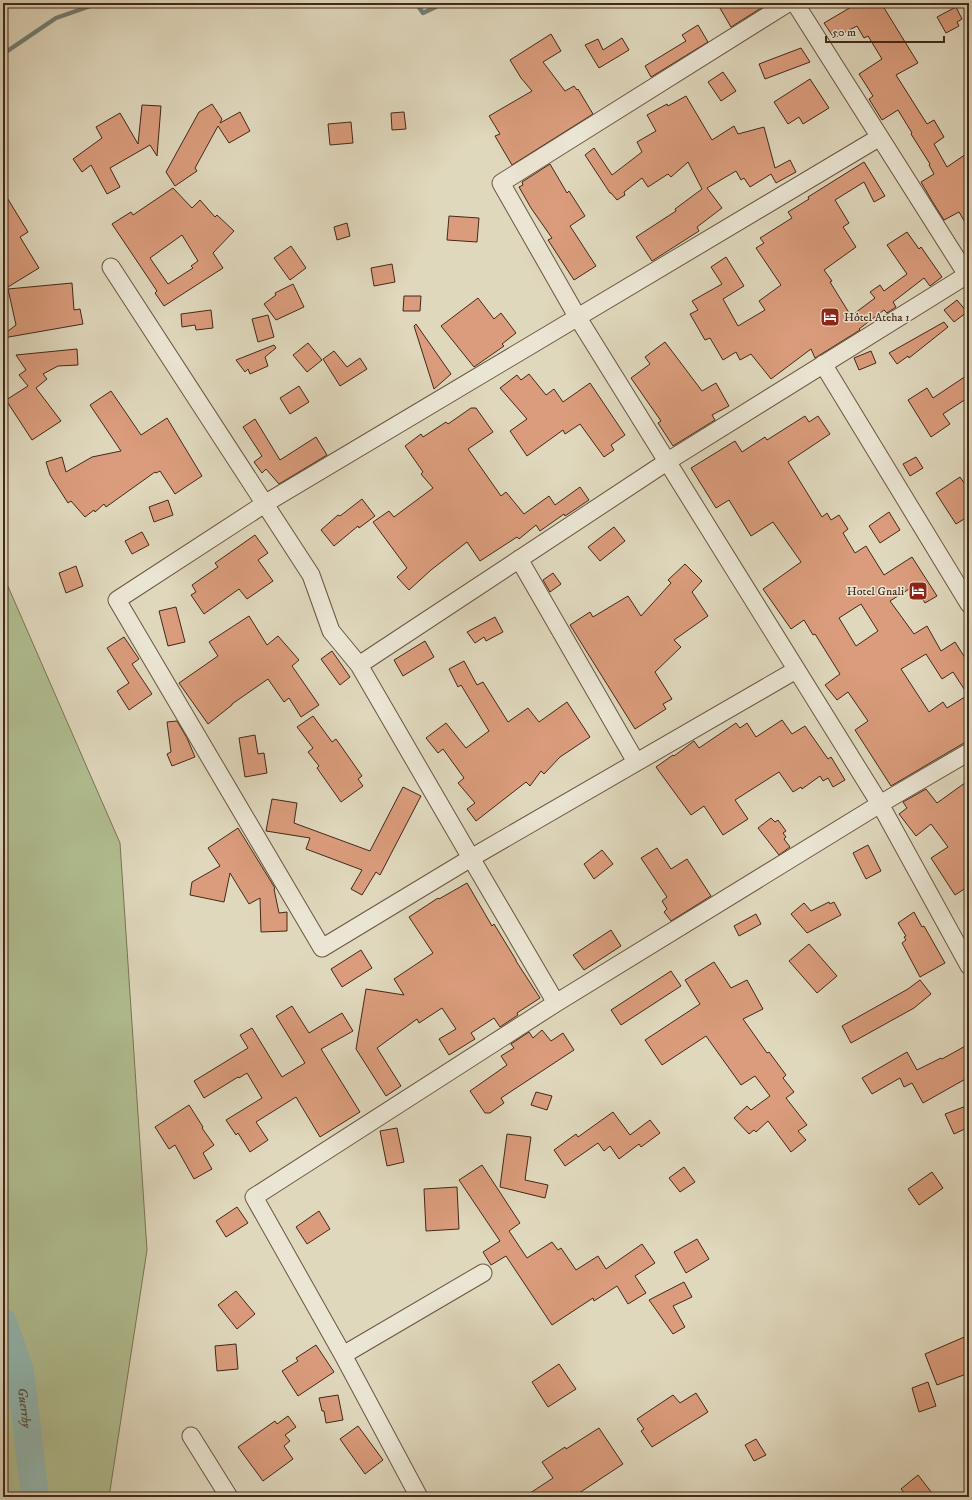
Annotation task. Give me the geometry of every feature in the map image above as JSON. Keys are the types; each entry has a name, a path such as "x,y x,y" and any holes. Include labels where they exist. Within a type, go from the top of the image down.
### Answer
{"street":[{"path":"788,3 501,183 578,318 880,804 969,966"},
{"path":"360,665 668,461 823,364 968,276 795,3"},
{"path":"796,670 471,858 322,948 118,600 266,503 578,318 880,136"},
{"path":"111,267 266,503 311,575 331,631 360,665 556,1003"},
{"path":"823,364 969,604"},
{"path":"519,559 636,762"},
{"path":"419,1497 343,1355 254,1197 556,1003 880,804 969,752"},
{"path":"343,1355 483,1273"},
{"path":"191,1436 229,1497"}],"green space":[{"path":"3,575 120,843 147,1250 109,1497 3,1497"}],"building":[{"path":"717,3 769,3 731,27"},
{"path":"858,3 881,3 918,63 896,75 927,124 934,120 944,137 934,144 947,167 969,152 969,229 959,212 944,220 932,201 921,182 934,174 929,165 930,164 898,110 882,120 869,99 873,96 859,74 882,59 868,36 864,38 857,26 834,38 824,23"},
{"path":"956,7 962,19 957,22 959,26 946,33 937,17"},
{"path":"698,25 708,42 651,77 645,66 686,41 682,35"},
{"path":"551,34 561,51 543,62 565,91 574,86 577,90 578,89 593,114 512,165 495,136 500,134 489,116 532,91 521,78 510,60"},
{"path":"622,38 629,50 599,68 585,45 598,39 603,50"},
{"path":"801,48 810,62 765,79 759,64"},
{"path":"723,72 736,91 721,101 708,82"},
{"path":"810,79 829,108 803,124 799,117 788,124 774,102"},
{"path":"686,96 712,140 734,126 738,134 764,127 775,168 790,160 796,172 776,183 771,174 750,187 744,178 741,180 736,171 707,188 722,208 697,227 699,231 652,261 636,237 676,211 675,209 702,189 688,162 671,177 668,174 648,187 642,178 624,192 625,195 617,200 610,193 585,155 594,148 612,175 642,152 637,142 656,131 647,115"},
{"path":"212,104 222,119 220,123 240,112 250,131 229,143 218,126 195,168 197,171 175,186 166,172 199,112"},
{"path":"142,105 161,106 157,156 150,145 110,168 120,187 107,194 91,165 82,172 73,159 102,138 96,127 120,113 138,144"},
{"path":"404,112 406,129 392,130 391,113"},
{"path":"351,122 353,143 330,145 328,124"},
{"path":"864,162 885,196 874,202 864,182 835,200 849,223 843,227 856,247 824,270 832,281 830,282 851,316 875,298 870,292 880,285 884,291 907,274 887,245 907,232 919,249 921,247 942,277 930,286 924,278 893,302 896,307 887,313 884,310 859,329 860,330 815,358 811,349 771,379 751,354 740,360 736,352 723,360 710,338 705,340 690,314 698,310 692,301 722,284 711,267 726,257 744,286 723,299 738,326 765,310 759,301 781,285 756,248 764,243 760,238 792,218 788,212 809,199 808,197"},
{"path":"550,164 567,193 569,191 585,216 570,226 596,266 574,280 548,240 552,238 531,208 519,187 523,185 522,182"},
{"path":"173,188 192,208 200,200 215,217 217,215 234,231 213,253 223,268 164,306 155,293 157,291 112,224 131,212 133,215","holes":["182,235 198,261 191,266 193,268 168,284 150,258"]},
{"path":"3,191 28,232 20,237 39,268 3,290"},
{"path":"449,216 479,218 477,242 447,240"},
{"path":"347,223 350,236 337,240 334,227"},
{"path":"291,246 306,268 290,280 274,258"},
{"path":"392,264 395,282 374,286 371,268"},
{"path":"72,283 74,310 80,309 83,324 3,338 3,335 16,325 8,289"},
{"path":"293,284 304,307 276,320 264,304 276,295 275,293"},
{"path":"404,296 421,296 420,311 403,311"},
{"path":"478,298 494,319 501,313 516,333 502,344 504,346 474,367 441,326"},
{"path":"957,300 967,312 954,322 944,310"},
{"path":"211,310 213,328 196,330 195,325 182,327 181,314"},
{"path":"268,315 274,337 258,342 252,319"},
{"path":"944,322 948,327 909,358 908,356 897,364 889,353"},
{"path":"416,324 451,374 434,389 414,326"},
{"path":"665,342 702,391 716,383 729,406 712,415 715,420 673,446 658,423 661,421 631,378 650,364 645,357"},
{"path":"308,343 322,360 307,372 293,355"},
{"path":"274,345 276,348 265,357 268,366 250,374 248,369 245,372 236,360"},
{"path":"77,349 78,365 58,366 43,374 47,379 36,388 61,421 32,440 6,400 28,386 19,375 26,370 16,355"},
{"path":"334,351 347,367 360,358 367,369 340,386 323,359"},
{"path":"871,351 876,363 859,370 854,358"},
{"path":"529,374 546,395 554,389 563,402 590,383 625,435 611,445 614,450 604,457 580,424 565,434 563,430 527,456 510,431 527,419 500,388 517,375 521,380"},
{"path":"969,374 969,397 943,414 950,424 931,437 908,400 927,388 933,398"},
{"path":"299,386 309,402 290,414 280,398"},
{"path":"111,391 141,435 167,418 202,476 175,494 160,471 155,472 106,507 104,504 95,512 94,510 85,517 71,501 68,503 50,475 46,462 62,457 66,472 92,457 121,451 90,405"},
{"path":"471,408 476,408 493,432 468,449 501,496 506,492 524,514 549,496 555,505 580,487 589,500 565,516 564,514 540,531 536,525 519,539 517,537 480,561 467,542 431,570 409,590 397,577 407,568 373,522 389,511 394,517 433,488 421,474 423,472 405,446 421,434 423,437 446,422 448,424"},
{"path":"805,416 809,422 818,416 830,434 788,462 822,517 827,513 831,520 839,515 848,529 843,533 855,553 866,546 884,575 912,557 937,596 925,603 914,586 890,601 914,634 927,626 941,651 955,642 969,664 969,740 891,786 855,730 868,721 848,692 837,700 825,685 840,674 815,634 813,635 804,620 791,629 763,589 801,562 773,522 751,536 729,500 716,508 691,468 735,441 742,452 765,437 767,440","holes":["861,604 878,631 856,646 839,618","926,654 942,679 953,672 968,695 947,708 943,702 929,712 901,669"]},
{"path":"255,419 280,460 316,437 327,455 279,484 266,469 262,473 254,462 262,456 243,427"},
{"path":"916,457 923,468 910,476 903,464"},
{"path":"960,477 969,490 969,516 956,524 936,493"},
{"path":"362,499 375,516 359,528 358,526 334,546 321,530 338,515 340,516"},
{"path":"168,500 173,515 154,522 149,507"},
{"path":"889,512 900,530 880,543 869,526"},
{"path":"614,527 625,541 600,561 588,547"},
{"path":"142,532 149,545 132,554 125,541"},
{"path":"255,535 268,553 258,560 273,581 247,599 239,589 204,614 191,595 196,592 192,585 218,567 215,563"},
{"path":"685,564 702,581 692,592 708,616 674,640 681,647 655,672 672,699 663,704 666,709 635,729 570,625 590,612 593,617 628,596 641,616 671,583 668,580"},
{"path":"76,566 83,586 66,593 59,573"},
{"path":"553,573 561,584 550,592 543,580"},
{"path":"176,607 185,642 168,646 159,611"},
{"path":"249,616 267,645 278,636 299,660 292,666 319,705 301,717 289,698 284,702 268,679 232,704 208,724 179,683 218,656 209,642"},
{"path":"495,617 503,632 486,641 484,637 475,643 467,632"},
{"path":"124,637 139,659 132,664 152,694 129,710 117,691 129,683 107,648"},
{"path":"425,641 434,657 403,676 394,660"},
{"path":"332,651 350,677 340,685 321,659"},
{"path":"464,661 477,685 483,682 508,722 528,708 539,722 567,702 590,737 560,757 544,774 541,771 530,786 526,782 476,821 467,809 475,803 458,783 464,778 443,749 438,753 426,738 446,723 466,748 489,731 461,685 458,687 449,669"},
{"path":"313,716 332,742 336,739 362,776 358,779 363,786 341,802 317,768 319,766 308,752 313,748 297,727"},
{"path":"782,720 792,734 805,726 828,759 831,757 845,780 833,787 828,778 823,781 820,776 802,789 801,787 793,792 779,772 735,800 748,819 723,835 704,806 691,815 656,767 694,741 699,748 736,723 740,728 747,723 756,737"},
{"path":"177,721 187,738 195,757 172,766 167,754 171,752 167,722"},
{"path":"255,735 258,754 264,753 267,773 245,777 239,738"},
{"path":"969,780 969,886 955,895 931,858 948,847 931,824 916,836 899,814 907,808 903,802 926,789 937,803"},
{"path":"403,787 421,796 380,875 376,872 362,895 351,889 362,870 306,849 310,838 266,831 272,799 297,803 294,823 370,851"},
{"path":"771,818 775,822 778,820 786,831 783,833 786,837 784,839 790,847 779,855 758,828"},
{"path":"238,828 275,888 279,913 287,912 287,931 261,932 260,898 249,904 230,873 224,902 190,895 192,882 220,866 208,848"},
{"path":"868,845 881,871 866,879 853,853"},
{"path":"657,848 671,869 687,859 711,896 671,921 664,912 667,909 662,901 667,897 641,858"},
{"path":"602,850 613,864 594,879 584,864"},
{"path":"467,883 492,926 494,924 540,998 517,1013 518,1015 500,1027 494,1018 471,1033 475,1039 449,1055 439,1039 456,1029 442,1008 419,1023 417,1019 377,1048 401,1086 386,1096 356,1049 366,989 404,995 394,979 433,953 409,917 438,898 439,899"},
{"path":"829,902 830,904 834,902 841,915 807,933 791,914 804,903 811,911"},
{"path":"914,912 922,927 924,926 945,963 920,977 902,943 906,940 904,937 906,936 898,923"},
{"path":"756,914 761,924 739,936 734,926"},
{"path":"611,930 621,946 584,970 573,955"},
{"path":"809,944 837,976 817,993 789,961"},
{"path":"361,950 372,968 342,987 331,969"},
{"path":"714,962 731,988 747,980 763,1009 743,1019 767,1053 769,1052 786,1075 783,1078 794,1092 786,1098 807,1125 798,1131 806,1140 791,1152 768,1121 756,1132 754,1130 749,1134 734,1118 747,1106 751,1110 770,1096 755,1076 741,1085 706,1036 662,1065 645,1040 700,1004 685,980"},
{"path":"671,971 681,986 621,1025 611,1010"},
{"path":"920,980 931,994 914,1008 851,1043 842,1026 908,989"},
{"path":"292,1006 309,1033 342,1013 353,1031 321,1049 360,1112 320,1137 296,1097 256,1122 268,1140 250,1152 238,1133 236,1135 226,1120 262,1098 247,1073 204,1098 194,1081 248,1048 240,1035 252,1028 282,1077 305,1063 276,1016"},
{"path":"542,1030 551,1041 563,1033 574,1050 501,1098 504,1103 490,1113 485,1113 470,1091 507,1065 501,1056 514,1048 511,1044 529,1032 533,1038"},
{"path":"969,1044 969,1077 923,1103 912,1083 904,1087 900,1078 872,1094 862,1078 907,1052 917,1070 941,1058 942,1059"},
{"path":"536,1092 552,1096 547,1110 531,1105"},
{"path":"189,1105 214,1145 203,1153 212,1169 194,1179 175,1145 169,1149 155,1127"},
{"path":"969,1105 969,1127 954,1134 945,1114"},
{"path":"613,1112 630,1135 650,1120 660,1133 641,1147 639,1144 619,1159 610,1146 604,1151 598,1143 565,1166 554,1150 576,1134 578,1137"},
{"path":"397,1128 404,1162 387,1166 380,1131"},
{"path":"507,1134 531,1137 525,1180 548,1185 545,1198 500,1187"},
{"path":"482,1165 520,1223 509,1231 527,1258 552,1242 558,1250 561,1248 576,1270 598,1256 606,1269 642,1244 655,1263 635,1276 646,1293 628,1304 617,1286 594,1301 593,1298 552,1325 506,1256 491,1265 483,1252 500,1241 459,1180"},
{"path":"684,1167 695,1182 680,1192 669,1178"},
{"path":"932,1172 943,1188 919,1205 908,1189"},
{"path":"457,1187 459,1229 426,1231 424,1189"},
{"path":"237,1207 248,1223 226,1237 216,1221"},
{"path":"319,1211 330,1229 307,1244 296,1227"},
{"path":"697,1239 709,1259 686,1273 674,1252"},
{"path":"684,1282 692,1297 673,1306 685,1327 673,1334 649,1300"},
{"path":"236,1291 255,1314 237,1329 218,1305"},
{"path":"969,1335 969,1373 937,1385 925,1354"},
{"path":"236,1344 238,1369 217,1371 215,1346"},
{"path":"316,1345 334,1372 298,1396 282,1371 298,1361 296,1358"},
{"path":"559,1364 576,1389 548,1407 532,1382"},
{"path":"928,1382 936,1406 919,1412 912,1388"},
{"path":"696,1393 708,1412 652,1447 641,1431 644,1429 637,1419 673,1395 680,1403"},
{"path":"338,1395 343,1420 326,1423 324,1411 322,1411 319,1398"},
{"path":"288,1416 296,1427 285,1435 290,1441 284,1446 293,1459 263,1481 238,1447 275,1421 277,1424"},
{"path":"358,1426 383,1460 365,1474 340,1439"},
{"path":"599,1428 623,1464 573,1497 524,1497 553,1478 542,1462"},
{"path":"756,1439 766,1455 754,1461 745,1445"},
{"path":"918,1475 935,1497 908,1497 901,1489"}],"waterway":[{"path":"3,54 56,18 99,3"},
{"path":"416,3 423,13 444,3"},
{"name":"Guerrhy","path":"3,1322 20,1371 35,1497"}],"place":[{"name":"Hôtel Ateha 1","path":"830,317"},
{"name":"Hotel Gnali","path":"918,591"}]}
